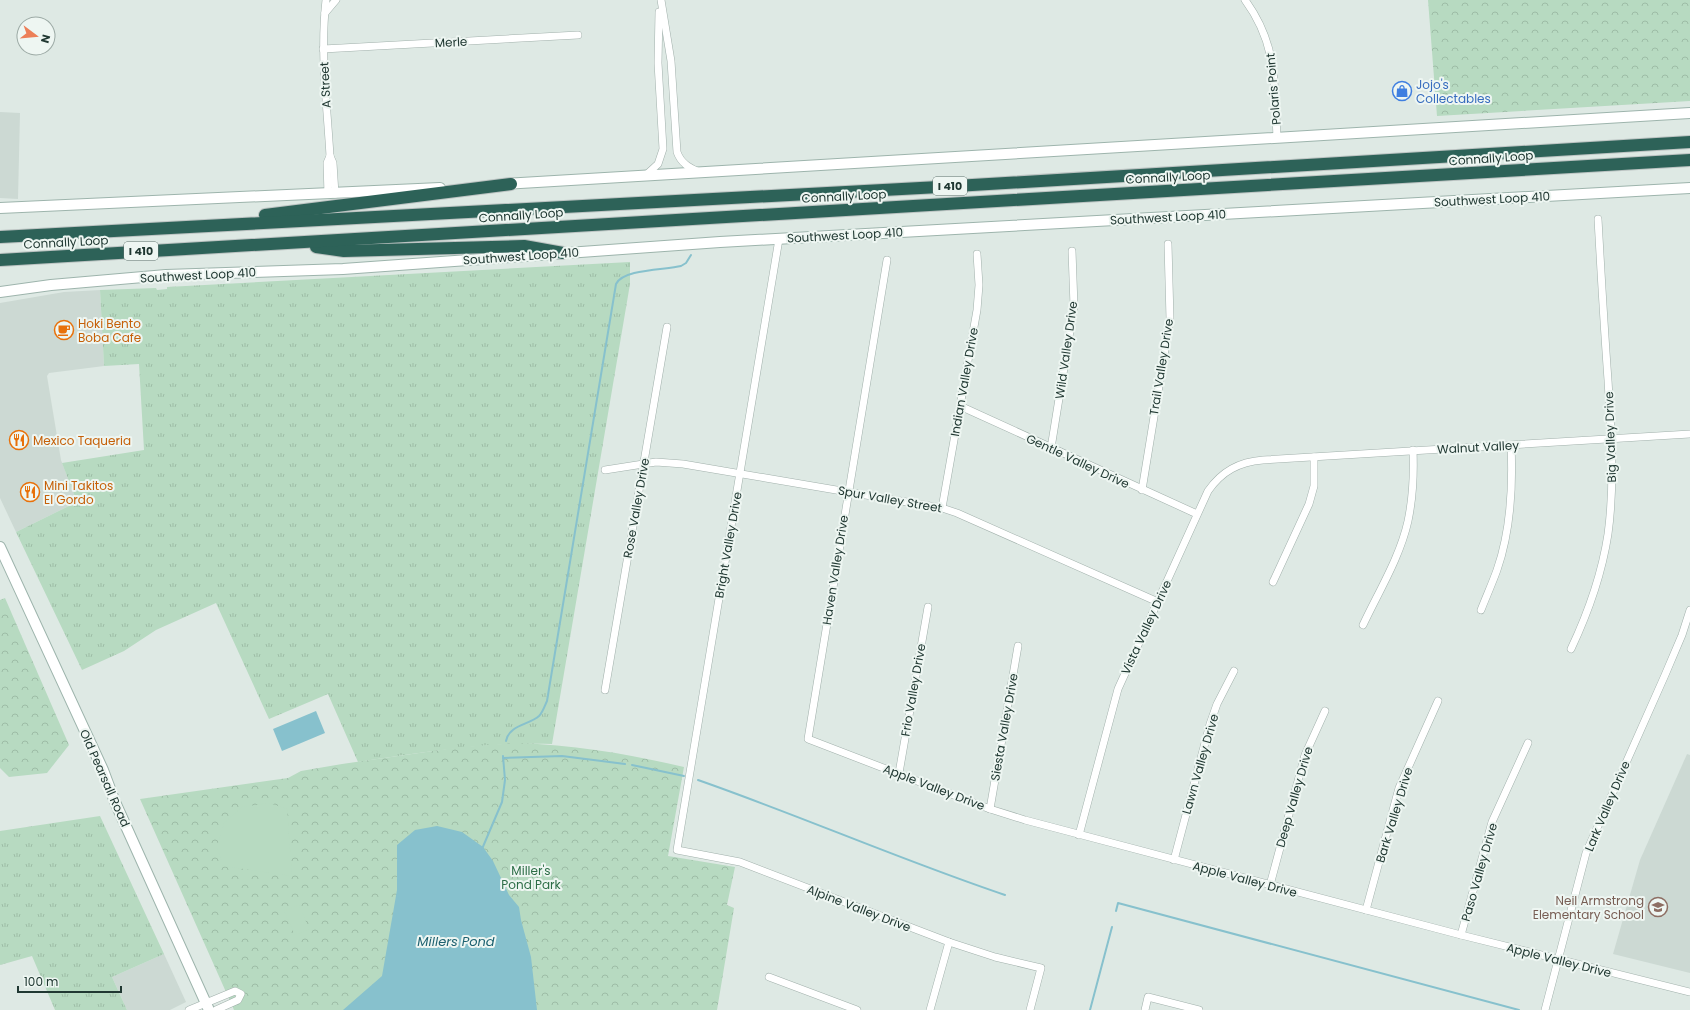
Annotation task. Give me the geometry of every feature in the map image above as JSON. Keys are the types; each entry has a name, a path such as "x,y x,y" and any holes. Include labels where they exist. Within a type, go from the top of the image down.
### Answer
{"highway":[{"name":"Connally Loop","path":"0,237 946,186 1690,142"},
{"name":"Connally Loop","path":"0,260 1690,160"},
{"path":"209,225 240,218 511,184"},
{"path":"283,243 344,251 524,246 563,253"}],"main road":[{"path":"0,208 332,194 511,184 1690,113"},
{"name":"Southwest Loop 410","path":"0,292 51,285 166,275 343,269 779,239 1690,188"},
{"name":"Old Pearsall Road","path":"0,547 103,770 115,802 208,1006"}],"street":[{"name":"A Street","path":"326,0 324,13 323,49 330,156 333,163 332,194"},
{"path":"660,0 672,61 677,152 679,158 686,165 699,172"},
{"path":"645,176 658,164 663,149 658,62 660,0"},
{"name":"Polaris Point","path":"1245,0 1261,24 1271,55 1277,137"},
{"path":"324,13 334,1"},
{"name":"Merle","path":"323,49 578,35"},
{"path":"661,99 674,98"},
{"name":"Big Valley Drive","path":"1571,649 1592,596 1608,535 1612,499 1612,440 1598,220"},
{"name":"Bright Valley Drive","path":"677,850 779,239"},
{"name":"Trail Valley Drive","path":"1142,490 1170,319 1168,244"},
{"name":"Wild Valley Drive","path":"1051,448 1074,306 1072,251"},
{"name":"Indian Valley Drive","path":"942,508 977,310 979,285 977,254"},
{"name":"Haven Valley Drive","path":"808,739 887,260"},
{"name":"Rose Valley Drive","path":"605,690 667,327"},
{"name":"Gentle Valley Drive","path":"960,406 1197,514"},
{"name":"Walnut Valley","path":"1266,460 1413,450 1612,440 1690,434"},
{"path":"1481,610 1497,569 1506,534 1511,502 1512,445"},
{"path":"1363,625 1394,560 1408,521 1413,481 1413,450"},
{"path":"1273,582 1309,504 1314,486 1314,457"},
{"name":"Vista Valley Drive","path":"1079,835 1118,689 1197,514 1208,492 1224,473 1244,462 1266,460"},
{"name":"Spur Valley Street","path":"605,470 668,462 848,491 942,508 957,513 1158,602"},
{"name":"Frio Valley Drive","path":"899,773 928,607"},
{"name":"Lark Valley Drive","path":"1545,1010 1592,836 1665,675 1682,635 1690,610"},
{"name":"Siesta Valley Drive","path":"990,809 1018,646"},
{"name":"Lawn Valley Drive","path":"1174,860 1210,724 1217,704 1234,671"},
{"name":"Bark Valley Drive","path":"1366,910 1399,788 1438,701"},
{"name":"Deep Valley Drive","path":"1270,885 1305,755 1324,711"},
{"name":"Apple Valley Drive","path":"808,739 990,809 1079,835 1558,960 1690,992"},
{"name":"Paso Valley Drive","path":"1461,935 1492,822 1528,743"},
{"name":"Alpine Valley Drive","path":"677,850 740,862 949,942 995,957 1041,968 1030,1010"},
{"path":"930,1010 949,942"},
{"path":"769,977 858,1010"},
{"path":"189,1010 208,1006 235,991 241,994 238,1000 216,1010"},
{"path":"1145,1010 1148,997 1199,1010"}],"shaded area":[{"path":"0,112 20,113 18,199 0,198"},
{"path":"100,290 104,366 49,373 47,376 61,460 77,502 16,532 0,498 0,303 64,292"},
{"name":"Neil Armstrong Elementary School","path":"1687,754 1690,755 1690,973 1613,954 1640,860"},
{"path":"164,954 186,1002 170,1010 127,1010 112,977"}],"green space":[{"path":"1428,0 1690,0 1690,101 1437,116"},
{"path":"630,262 630,284 552,744 479,746 431,751 358,762 328,694 269,719 216,603 156,630 124,651 82,670 16,532 77,502 62,463 144,450 139,364 104,366 100,290 156,288 157,290 167,289 167,287"},
{"path":"5,598 69,745 47,773 9,777 0,768 0,600"},
{"name":"Miller's Pond Park","path":"518,743 602,751 684,767 668,856 735,867 727,905 734,908 717,1010 234,1010 140,799 288,778 301,771 342,764 461,747"},
{"path":"269,803 287,809 292,876 223,866 217,847 224,823 242,807"},
{"path":"100,816 164,954 112,977 127,1010 55,1010 32,956 0,965 0,831"},
{"path":"299,905 309,929 295,935 284,911"}],"water":[{"path":"316,711 325,733 282,751 273,729"},
{"name":"Millers Pond","path":"437,826 462,832 483,847 493,861 509,895 519,907 531,957 537,1010 343,1010 382,976 397,890 397,845 415,830"}],"waterway":[{"path":"506,741 508,736 515,728 539,716 547,701 616,284 620,279 627,275 681,266 686,263 691,255"},
{"path":"482,849 502,802 505,780 503,756"},
{"path":"503,758 562,756 625,764"},
{"path":"632,765 684,776"},
{"path":"698,780 1005,895"},
{"path":"1116,911 1118,903 1519,1010"},
{"path":"1090,1010 1112,927"}],"place":[{"name":"Jojo's Collectables","path":"1402,91"},
{"name":"Hoki Bento Boba Cafe","path":"64,330"},
{"name":"Mexico Taqueria","path":"19,440"},
{"name":"Mini Takitos El Gordo","path":"30,492"},
{"name":"Neil Armstrong Elementary School","path":"1658,907"}]}
